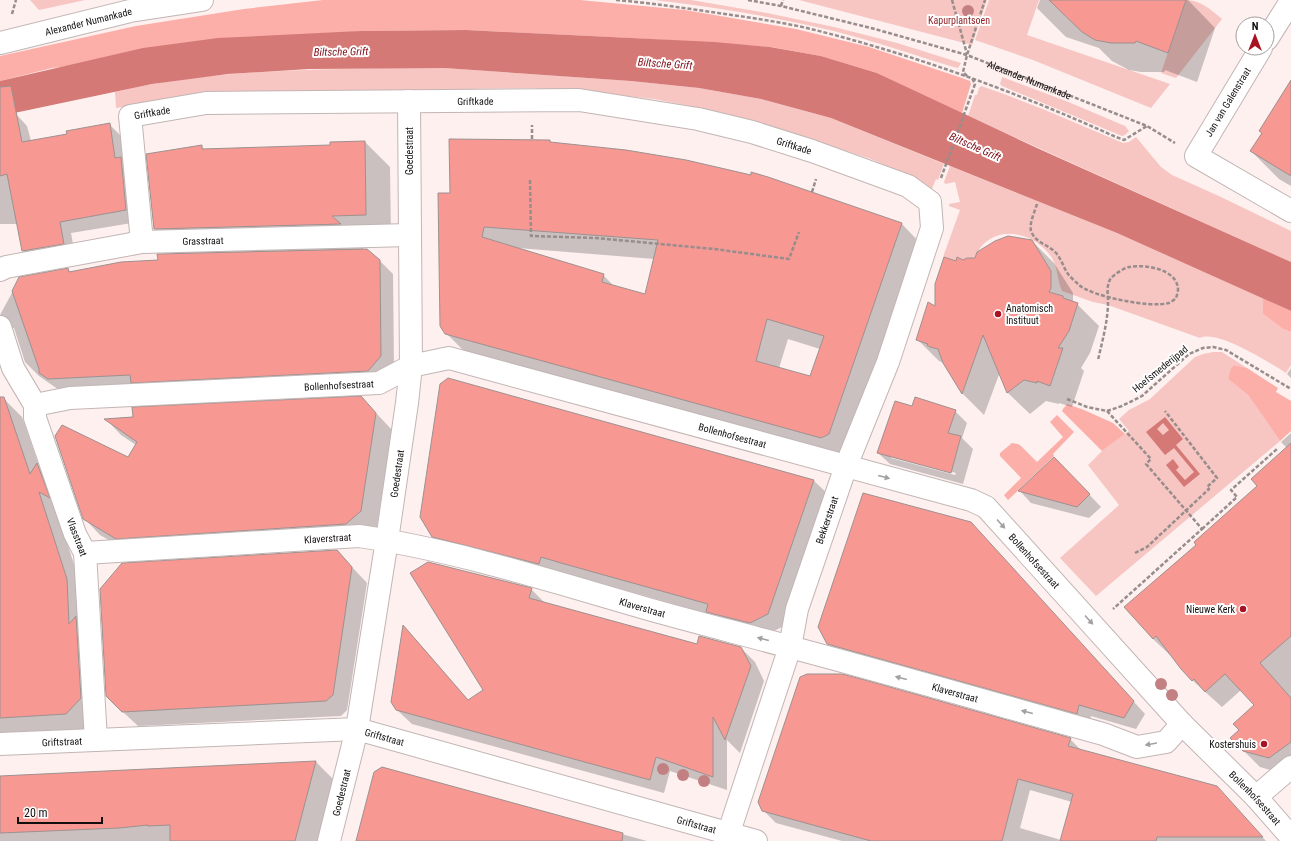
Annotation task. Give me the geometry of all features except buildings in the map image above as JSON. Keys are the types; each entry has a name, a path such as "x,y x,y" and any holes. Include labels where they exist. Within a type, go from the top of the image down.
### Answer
{"street":[{"name":"Alexander Numankade","path":"0,43 130,11 202,0"},
{"path":"1275,26 1291,1"},
{"name":"Jan van Galenstraat","path":"1196,156 1256,56"},
{"name":"Griftkade","path":"142,242 130,116 206,104 579,100 698,119 752,132 812,151 908,186 930,202"},
{"name":"Goedestraat","path":"329,841 357,729 387,540 411,366 409,101"},
{"path":"1196,156 1291,211"},
{"name":"Bekkerstraat","path":"727,837 790,647 797,609 846,466 888,362 932,228 930,202"},
{"name":"Grasstraat","path":"0,270 6,267 142,242 410,235"},
{"path":"0,327 7,370"},
{"name":"Bollenhofsestraat","path":"35,405 70,398 379,383 411,366 449,358 971,500 986,507 1182,724 1256,797 1291,837"},
{"name":"Vlasstraat","path":"7,370 35,405 35,418 75,534 86,553 96,740"},
{"name":"Klaverstraat","path":"86,553 359,536 387,540 426,547 526,574 1103,734 1137,747 1166,742 1182,724"},
{"name":"Griftstraat","path":"0,744 357,729 727,837 756,841"},
{"path":"1256,797 1291,767"}],"path":[{"path":"616,0 647,2 754,18 821,32 890,51 972,78 1124,140 1147,126"},
{"name":"Alexander Numankade","path":"748,0 781,6 871,28 967,55 1147,126 1196,156"},
{"path":"781,6 782,0"},
{"path":"952,0 967,55"},
{"path":"941,179 975,84 972,78 963,72 985,0"},
{"path":"530,180 531,236 596,238 714,249 789,259 799,232"},
{"path":"1037,204 1031,226 1031,231 1035,239 1054,250 1069,274 1081,287 1098,294 1108,296 1125,302 1161,304 1170,303 1176,298 1178,289 1177,284 1172,275 1150,266 1129,267 1111,278 1107,288 1108,296 1108,310 1098,360"},
{"name":"Hoefsmederijpad","path":"1107,411 1122,406 1142,396 1190,354 1203,348 1214,347 1226,350 1291,390"},
{"path":"1068,399 1087,407 1107,411 1151,459 1146,464 1202,529"},
{"path":"1135,553 1147,547 1209,489 1207,487 1217,478 1165,411"},
{"path":"1094,626 1237,497 1231,490 1277,449"}],"green space":[{"path":"30,0 85,0 39,10"},
{"path":"655,0 691,0 767,13 834,27 897,43 961,63 958,68 849,35 790,21 722,9"},
{"name":"Kapurplantsoen","path":"799,0 987,0 972,45"},
{"path":"989,0 1039,0 1027,35 1170,84 1151,108 1033,60 975,40"},
{"path":"1186,0 1191,0 1201,4 1222,19 1176,78 1161,73"},
{"path":"382,68 444,68 631,81 699,88 761,99 831,118 944,164 938,180 936,179 931,191 909,176 871,159 767,125 700,108 654,99 531,88 247,93 179,97 116,108 115,92 181,80 248,73"},
{"path":"1002,77 1066,101 1125,126 1129,131 1122,136 1002,86 1000,84"},
{"path":"981,86 1045,110 1123,143 1129,142 1136,137 1161,167 1172,175 1291,231 1291,262 968,116 975,95 977,95"},
{"path":"950,166 1117,233 1263,298 1263,314 1283,329 1291,332 1291,365 1286,373 1256,355 1230,342 1218,338 1200,338 1108,305 1093,302 1062,291 1052,258 1040,245 1024,236 1007,234 998,235 990,239 983,244 978,251 971,266 943,257 960,210 949,206 949,204 960,202 955,182 945,184 944,182"},
{"path":"1213,352 1222,352 1247,368 1234,365 1228,379 1248,395 1280,441 1096,596 1060,558 1119,505 1088,465 1102,451 1129,431 1119,419 1129,410 1150,399 1195,357"}],"shaded area":[{"path":"323,0 580,0 685,10 796,29 869,47 962,78 970,81 971,84 962,113 877,73 821,56 771,47 650,39 466,30 360,31 52,68 0,81 0,56 136,26 244,9"},
{"path":"1263,298 1291,311 1291,332 1283,329 1263,314"},
{"path":"1234,365 1247,368 1278,388 1276,392 1291,401 1291,431 1280,441 1248,395 1228,379"},
{"path":"1067,404 1113,423 1125,434 1102,451 1062,411"},
{"path":"1057,415 1074,432 1053,454 1054,456 1008,500 1004,495 1021,478 1000,456 1000,453 1012,443 1018,444 1037,462 1063,437 1050,422"}],"water":[{"name":"Biltsche Grift","path":"466,30 714,42 770,47 821,56 877,73 1037,148 1291,262 1291,311 1117,233 831,118 761,99 699,88 631,81 444,68 309,69 228,74 152,84 0,116 0,81 143,48 218,38 360,31"},
{"path":"1165,417 1183,439 1176,445 1200,474 1184,487 1166,465 1173,459 1179,467 1176,470 1185,480 1194,472 1174,448 1165,455 1146,432","holes":["1163,423 1169,430 1163,435 1157,429"]}],"place":[{"name":"Anatomisch Instituut","path":"998,314"},
{"name":"Nieuwe Kerk","path":"1243,609"},
{"name":"Kostershuis","path":"1264,744"}]}
